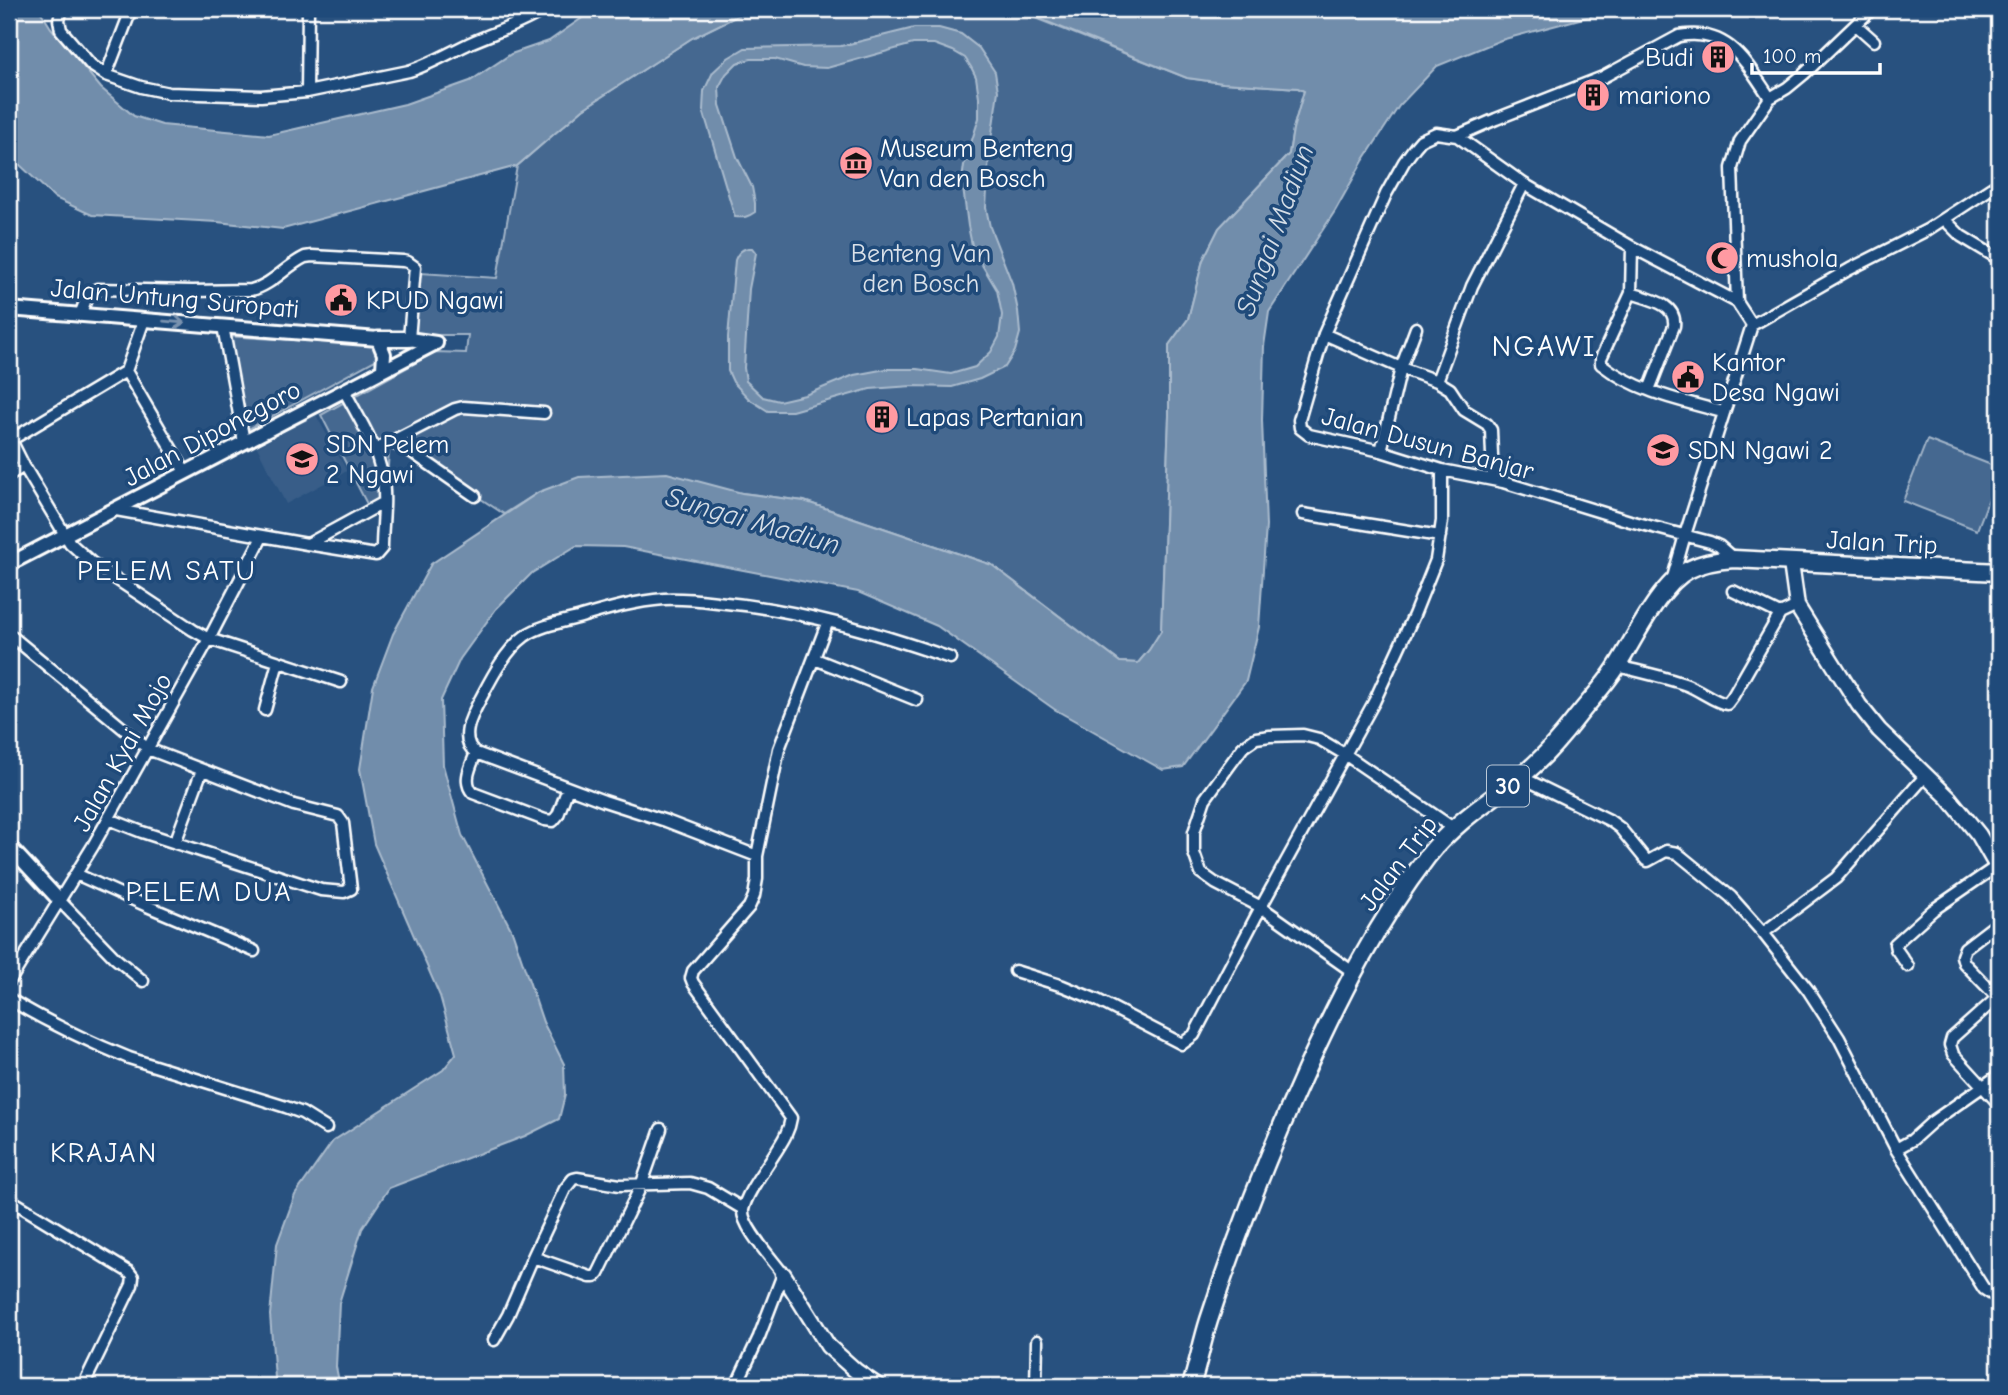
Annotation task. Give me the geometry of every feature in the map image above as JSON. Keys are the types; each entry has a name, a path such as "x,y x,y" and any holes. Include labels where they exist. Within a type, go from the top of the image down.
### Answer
{"highway":[{"name":"Jalan Trip","path":"1191,1386 1208,1323 1237,1237 1276,1138 1353,972 1379,928 1427,857 1453,828 1521,777 1561,737 1618,666 1651,610 1672,582 1689,569 1705,563 1734,559 1999,572"}],"main road":[{"name":"Jalan Untung Suropati","path":"378,338 409,339"},
{"path":"1791,563 1797,606 1859,705 1879,730 1949,798 1979,835 1998,868"},
{"path":"783,1274 828,1346 878,1386"}],"street":[{"path":"62,9 59,20 61,30 91,65 106,75 169,93 261,96 307,92 426,66 545,9"},
{"path":"106,75 130,9"},
{"path":"307,9 307,92"},
{"path":"1737,302 1731,168 1740,141 1770,98 1804,74 1871,9"},
{"path":"1856,25 1874,41"},
{"name":"Jalan Dusun Banjar","path":"1734,559 1719,546 1685,535 1493,480 1443,470 1381,451 1309,435 1300,428 1299,420 1324,334 1386,194 1404,162 1422,140 1436,133 1457,136 1603,77 1679,36 1689,34 1710,36 1732,48 1744,60 1770,98"},
{"path":"1457,136 1524,184 1632,247 1737,302 1752,325"},
{"path":"1672,582 1752,325 1850,269 1945,220 1999,183"},
{"path":"1437,381 1472,286 1524,184"},
{"path":"1945,220 1961,236 1999,259"},
{"path":"1632,247 1631,293 1601,361 1605,367 1649,390 1723,412"},
{"path":"80,315 88,294 97,289 251,290 268,283 305,257 403,261 415,267 409,339"},
{"path":"1631,293 1660,302 1672,312 1675,320 1649,390"},
{"name":"Jalan Untung Suropati","path":"9,309 378,338"},
{"path":"144,320 126,371 9,439 64,536 92,563 209,639 341,682"},
{"path":"223,326 244,442"},
{"path":"1381,451 1401,368 1416,328"},
{"path":"1324,334 1437,381 1450,389 1468,413 1489,426 1492,438 1493,480"},
{"path":"378,338 384,354 383,369"},
{"name":"Jalan Untung Suropati","path":"409,339 436,343"},
{"name":"Jalan Diponegoro","path":"9,565 436,343"},
{"path":"126,371 185,472"},
{"path":"116,509 262,537 376,555 382,548 382,475 375,450 344,390"},
{"path":"375,450 447,412 463,407 544,413"},
{"path":"396,440 475,496"},
{"path":"9,475 24,466"},
{"path":"1015,971 1097,1000 1182,1044 1194,1035 1374,702 1414,615 1436,560 1442,521 1443,470"},
{"path":"307,544 383,503"},
{"path":"1303,514 1440,536"},
{"name":"Jalan Kyai Mojo","path":"9,982 13,967 76,874 148,749 262,537"},
{"path":"1733,591 1780,614"},
{"path":"757,856 666,821 568,788 476,753 470,748 467,737 469,725 481,698 500,664 517,643 536,629 621,606 665,599 739,604 828,621 950,658"},
{"path":"1618,666 1688,685 1722,704 1727,704 1780,614 1797,606"},
{"path":"736,1386 759,1337 783,1274 750,1230 743,1216 743,1209 786,1135 791,1118 691,978 693,971 749,907 754,896 757,856 779,749 828,621"},
{"path":"9,634 148,749 294,805 338,816 343,822 351,889 344,892 321,890 108,819"},
{"path":"815,659 917,700"},
{"path":"265,710 278,662"},
{"path":"1353,972 1261,907 1201,873 1194,853 1194,832 1205,799 1243,747 1261,736 1294,734 1311,736 1346,755 1453,828"},
{"path":"476,753 467,779 473,793 553,821 568,788"},
{"path":"175,843 202,771"},
{"path":"1763,933 1836,878 1926,775"},
{"path":"1521,777 1609,820 1620,828 1648,861 1666,851 1677,853 1731,897 1763,933 1820,1007 1839,1038 1896,1149 1984,1289 1993,1295 1999,1291"},
{"path":"9,846 116,958 143,981"},
{"path":"1908,966 1895,944 1933,910 1998,868"},
{"path":"76,874 254,951"},
{"path":"1999,922 1965,948 1962,956 1964,963 1998,998 1952,1038 1950,1045 1952,1054 1999,1104"},
{"path":"9,999 80,1038 104,1048 286,1107 302,1113 326,1128"},
{"path":"1896,1149 1912,1140 1932,1122 1999,1074"},
{"path":"533,1256 580,1274 595,1276 641,1186 661,1129"},
{"path":"494,1340 565,1189 573,1180 578,1178 641,1186 690,1183 708,1188 743,1209"},
{"path":"9,1199 129,1272 133,1278 83,1386"},
{"path":"1036,1386 1037,1341"}],"shaded area":[{"name":"SDN Pelem 2 Ngawi","path":"316,415 347,471 286,504 257,447"}],"green space":[{"name":"Benteng Van den Bosch","path":"759,9 1019,9 1030,16 1187,78 1298,88 1304,91 1289,154 1219,228 1203,260 1188,319 1169,345 1161,631 1138,663 1120,662 992,565 804,501 742,493 539,492 504,514 431,466 389,449 386,499 369,508 321,415 435,352 466,353 468,335 411,335 421,273 497,278 517,166 583,109 692,38 743,13"},
{"path":"225,336 376,345 379,358 243,432"},
{"path":"1927,440 1999,468 1977,530 1903,501"}],"water":[{"path":"9,9 39,9 51,28 101,88 134,116 162,125 269,135 405,104 470,81 511,54 549,41 595,9 759,9 743,13 692,38 583,109 517,166 283,229 217,222 92,215 55,198 20,165 9,143"},
{"name":"Sungai Madiun","path":"1019,9 1617,9 1501,40 1437,66 1399,106 1269,312 1264,346 1262,420 1266,526 1259,627 1246,681 1183,767 1163,770 1054,709 937,626 858,592 623,547 576,546 532,573 496,609 460,659 441,700 443,765 462,835 512,931 543,1022 564,1064 565,1095 559,1119 525,1136 389,1188 362,1229 339,1303 336,1367 340,1386 277,1386 270,1315 277,1244 295,1195 333,1141 443,1070 456,1054 440,996 374,844 360,769 373,687 393,634 431,564 539,492 579,477 667,473 742,493 804,501 992,565 1120,662 1138,663 1161,631 1169,345 1188,319 1203,260 1219,228 1289,154 1304,91 1298,88 1187,78"},
{"path":"914,28 939,28 961,34 979,48 995,72 998,91 989,154 986,208 990,227 1012,283 1018,311 1020,333 1015,351 1005,367 980,379 952,387 870,389 792,411 768,411 749,399 733,382 728,371 728,337 735,260 739,252 746,248 752,248 756,253 749,289 744,368 746,381 763,397 779,401 805,395 854,375 886,369 917,369 951,374 975,367 991,352 999,337 1002,315 997,290 973,250 962,180 979,118 976,77 965,58 934,44 913,44 827,68 803,67 775,59 751,59 737,63 726,74 719,87 720,105 737,157 752,187 755,212 746,217 735,217 703,110 704,91 713,72 728,58 745,48 841,46"}],"place":[{"name":"Budi","path":"1718,57"},
{"name":"mariono","path":"1593,95"},
{"name":"Museum Benteng Van den Bosch","path":"856,163"},
{"name":"mushola","path":"1722,258"},
{"name":"KPUD Ngawi","path":"341,300"},
{"name":"Kantor Desa Ngawi","path":"1688,377"},
{"name":"Lapas Pertanian","path":"882,417"},
{"name":"SDN Ngawi 2","path":"1663,450"},
{"name":"SDN Pelem 2 Ngawi","path":"302,459"}],"district":[{"name":"NGAWI","path":"1544,346"},
{"name":"PELEM SATU","path":"167,570"},
{"name":"PELEM DUA","path":"209,891"},
{"name":"KRAJAN","path":"104,1152"}]}
